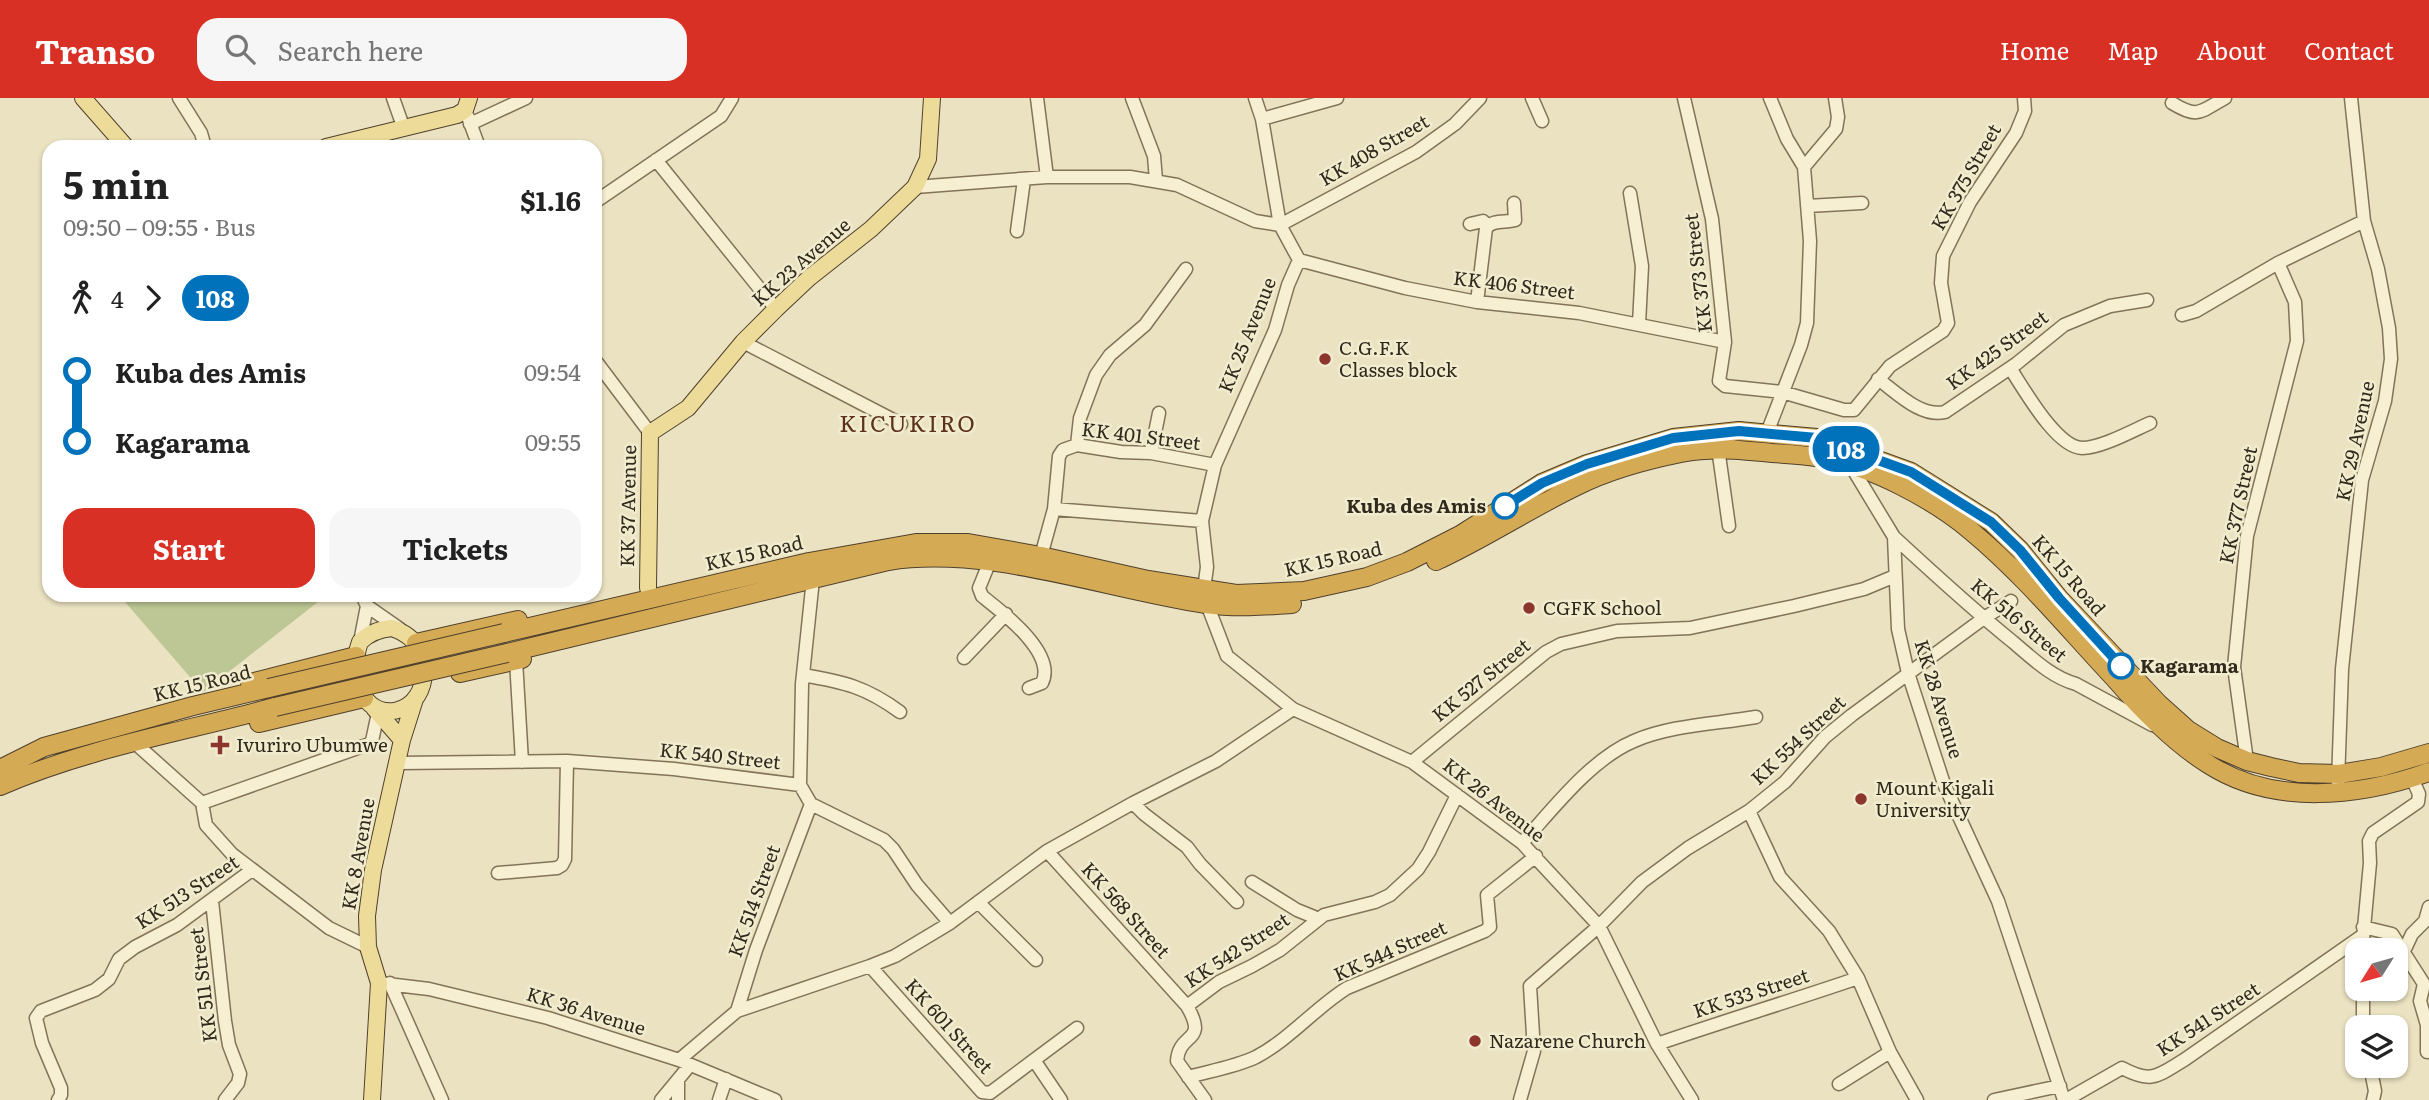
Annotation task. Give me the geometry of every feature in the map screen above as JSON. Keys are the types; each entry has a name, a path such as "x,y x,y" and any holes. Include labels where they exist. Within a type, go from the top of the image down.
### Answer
{"highway":[{"name":"KK 15 Road","path":"0,769 44,747 269,688 809,562 916,543 968,543 1041,556 1148,580 1205,597 1291,592 1367,577 1408,562 1442,546 1542,483 1587,464 1673,438 1717,432 1817,438 1911,472 1991,522 2020,550 2059,598 2159,704 2188,730 2217,748 2247,761 2299,772 2339,774 2381,768 2429,753"},
{"path":"1765,452 1768,433"},
{"name":"KK 15 Road","path":"0,786 51,765 275,707 511,657 813,579 912,558 990,561 1265,606 1306,602 1356,592 1413,572 1450,555 1580,484 1631,466 1682,453 1718,448 1825,458 1894,483 1930,503 1969,529 2037,593 2137,704 2208,765 2257,786 2334,794 2424,777"},
{"path":"602,599 673,581 705,586"},
{"path":"411,638 550,613 591,602"},
{"path":"109,729 143,709 358,649"},
{"path":"423,681 511,657"},
{"path":"135,743 178,742 372,706"}],"main road":[{"path":"83,98 120,140"},
{"name":"KK 23 Avenue","path":"650,433 688,408 743,342 776,309 809,278 872,229 915,187 928,159 932,98"},
{"path":"356,140 468,111"},
{"name":"KK 37 Avenue","path":"648,587 650,433"},
{"path":"372,706 396,712 405,709 421,691 423,664 411,638 392,628 366,636 358,649 358,688 372,706 402,740"},
{"name":"KK 8 Avenue","path":"372,1100 384,983 368,947 367,916 373,870 402,740 415,699"}],"street":[{"path":"179,98 203,140"},
{"path":"393,98 404,129"},
{"path":"477,140 468,111 526,98"},
{"path":"602,197 721,116 732,98"},
{"path":"1037,98 1047,177"},
{"path":"1132,98 1154,156 1156,180"},
{"path":"1255,98 1262,119 1280,225 1299,260"},
{"path":"1262,119 1337,98"},
{"name":"KK 408 Street","path":"1280,225 1416,152 1455,124 1480,98"},
{"path":"1532,98 1542,121"},
{"name":"KK 373 Street","path":"1684,98 1712,219 1725,342 1719,381 1725,386 1782,392"},
{"path":"1768,433 1807,324 1810,241 1804,167 1787,139 1770,98"},
{"path":"1804,167 1836,129 1838,117 1835,98"},
{"name":"KK 375 Street","path":"1782,392 1833,408 1854,410 1890,366 1943,331 1948,323 1941,283 1944,256 1970,202 2016,133 2025,111 2024,98"},
{"path":"2172,103 2194,114 2225,98"},
{"name":"KK 29 Avenue","path":"2334,794 2339,774 2342,669 2362,480 2385,401 2391,359 2389,328 2378,269 2364,221 2351,98"},
{"path":"656,160 776,309"},
{"path":"915,187 1047,177 1156,180 1187,189 1255,221 1280,225"},
{"path":"1017,231 1024,180"},
{"path":"1630,193 1643,266 1639,324"},
{"path":"1488,226 1515,220 1514,203"},
{"path":"1807,206 1862,203"},
{"path":"1470,224 1483,221 1488,226"},
{"path":"2182,315 2228,294 2278,263 2364,221"},
{"path":"1477,302 1488,226"},
{"name":"KK 406 Street","path":"1299,260 1369,279 1477,302 1580,313 1725,342"},
{"name":"KK 25 Avenue","path":"1205,597 1207,567 1202,521 1214,465 1275,330 1288,285 1299,260"},
{"name":"KK 377 Street","path":"2247,761 2234,667 2244,559 2247,536 2297,341 2295,302 2278,263"},
{"path":"1077,445 1080,418 1096,375 1110,355 1145,325 1186,269"},
{"name":"KK 425 Street","path":"1878,379 1923,410 1940,414 2010,368 2064,325 2110,306 2147,300"},
{"path":"743,342 901,424"},
{"path":"2010,368 2061,439 2080,448 2095,445 2150,423"},
{"name":"KK 37 Avenue","path":"602,369 650,433"},
{"path":"1151,453 1159,414"},
{"name":"KK 401 Street","path":"1054,509 1059,456 1063,450 1077,445 1121,452 1151,453 1214,465"},
{"path":"1718,448 1729,526"},
{"name":"KK 28 Avenue","path":"1851,466 1894,537 1898,629 1908,673 1944,784 1998,901 2065,1100"},
{"path":"1041,556 1054,509 1202,521"},
{"name":"KK 516 Street","path":"1894,537 1984,618 2063,680 2076,684 2169,733"},
{"path":"990,561 979,588 982,596 1023,631 1042,663 1045,678 1042,683 1029,688"},
{"name":"KK 527 Street","path":"1412,762 1546,652 1562,644 1617,631 1690,628 1864,589 1895,576"},
{"path":"800,785 803,675 813,579"},
{"name":"KK 26 Avenue","path":"1205,597 1227,656 1293,709 1412,762 1536,856 1599,926 1686,1098"},
{"name":"KK 554 Street","path":"1917,1100 1890,1052 1858,978 1829,931 1780,877 1749,811 1785,782 1825,737 1908,673 2011,601"},
{"path":"358,649 364,602"},
{"path":"366,602 411,638"},
{"path":"964,658 1006,614"},
{"path":"511,657 522,762"},
{"path":"803,675 853,685 877,696 900,712"},
{"path":"202,803 369,744 372,741 372,706"},
{"path":"811,804 884,841 950,923 1047,851 1216,761 1293,709"},
{"path":"1522,843 1576,783 1632,742 1659,732 1756,718"},
{"path":"135,743 202,803 206,825 225,847 252,870"},
{"path":"498,873 557,868 562,865 565,859 567,761"},
{"name":"KK 540 Street","path":"398,763 567,761 674,769 800,785 811,804"},
{"path":"2363,938 2370,863 2369,841 2373,833 2418,802 2424,777"},
{"name":"KK 542 Street","path":"1187,1006 1219,982 1280,950 1319,919 1339,910 1375,902 1390,895 1418,869 1457,794"},
{"path":"1133,803 1187,847 1237,902"},
{"name":"KK 514 Street","path":"737,1011 761,937 811,804"},
{"path":"1520,1100 1534,1051 1530,986 1599,926 1642,882 1749,811"},
{"name":"KK 568 Street","path":"1047,851 1187,1006"},
{"name":"KK 544 Street","path":"1188,1077 1257,1056 1287,1036 1347,988 1485,931 1490,927 1487,895 1536,856"},
{"name":"KK 513 Street","path":"58,1100 61,1087 37,1030 36,1018 41,1011 95,990 109,979 119,959 135,947 177,925 252,870 329,928 368,947"},
{"path":"1252,882 1297,910 1319,919"},
{"name":"KK 511 Street","path":"212,901 225,1021 229,1045 240,1074 238,1083 225,1100"},
{"path":"978,902 1037,960"},
{"path":"2408,942 2412,934 2425,921 2429,907"},
{"name":"KK 601 Street","path":"661,1100 678,1080 685,1062 737,1011 895,956 950,923"},
{"path":"2363,932 2392,934 2395,938"},
{"name":"KK 541 Street","path":"2065,1100 2122,1068 2139,1077 2159,1074 2184,1060 2363,932"},
{"path":"2408,960 2424,984 2420,1001 2427,1025 2427,1052"},
{"name":"KK 601 Street","path":"870,965 982,1092 990,1093 1034,1060"},
{"name":"KK 533 Street","path":"1657,1044 1858,978"},
{"path":"384,983 442,1100"},
{"name":"KK 36 Avenue","path":"384,983 429,989 548,1018 685,1062 775,1100"},
{"path":"1187,1006 1196,1028 1178,1053 1177,1061 1205,1100"},
{"path":"1060,1100 1034,1060 1077,1028"},
{"path":"1839,1084 1890,1052"},
{"path":"2372,1078 2374,1100"},
{"path":"719,1100 726,1079"},
{"path":"678,1080 678,1100"},
{"path":"1994,1100 2060,1087"}],"green space":[{"path":"125,602 318,602 203,692"}],"bus line":[{"name":"108","path":"1505,506 1542,483 1587,464 1673,438 1739,431 1817,438 1911,472 1991,522 2020,550 2059,598 2121,666"}],"place":[{"name":"C.G.F.K Classes block","path":"1325,359"},
{"name":"Kuba des Amis","path":"1505,506"},
{"name":"CGFK School","path":"1529,608"},
{"name":"Kagarama","path":"2121,666"},
{"name":"Ivuriro Ubumwe","path":"220,745"},
{"name":"Mount Kigali University","path":"1861,799"},
{"name":"Nazarene Church","path":"1475,1041"}],"district":[{"name":"KICUKIRO","path":"908,424"}]}
